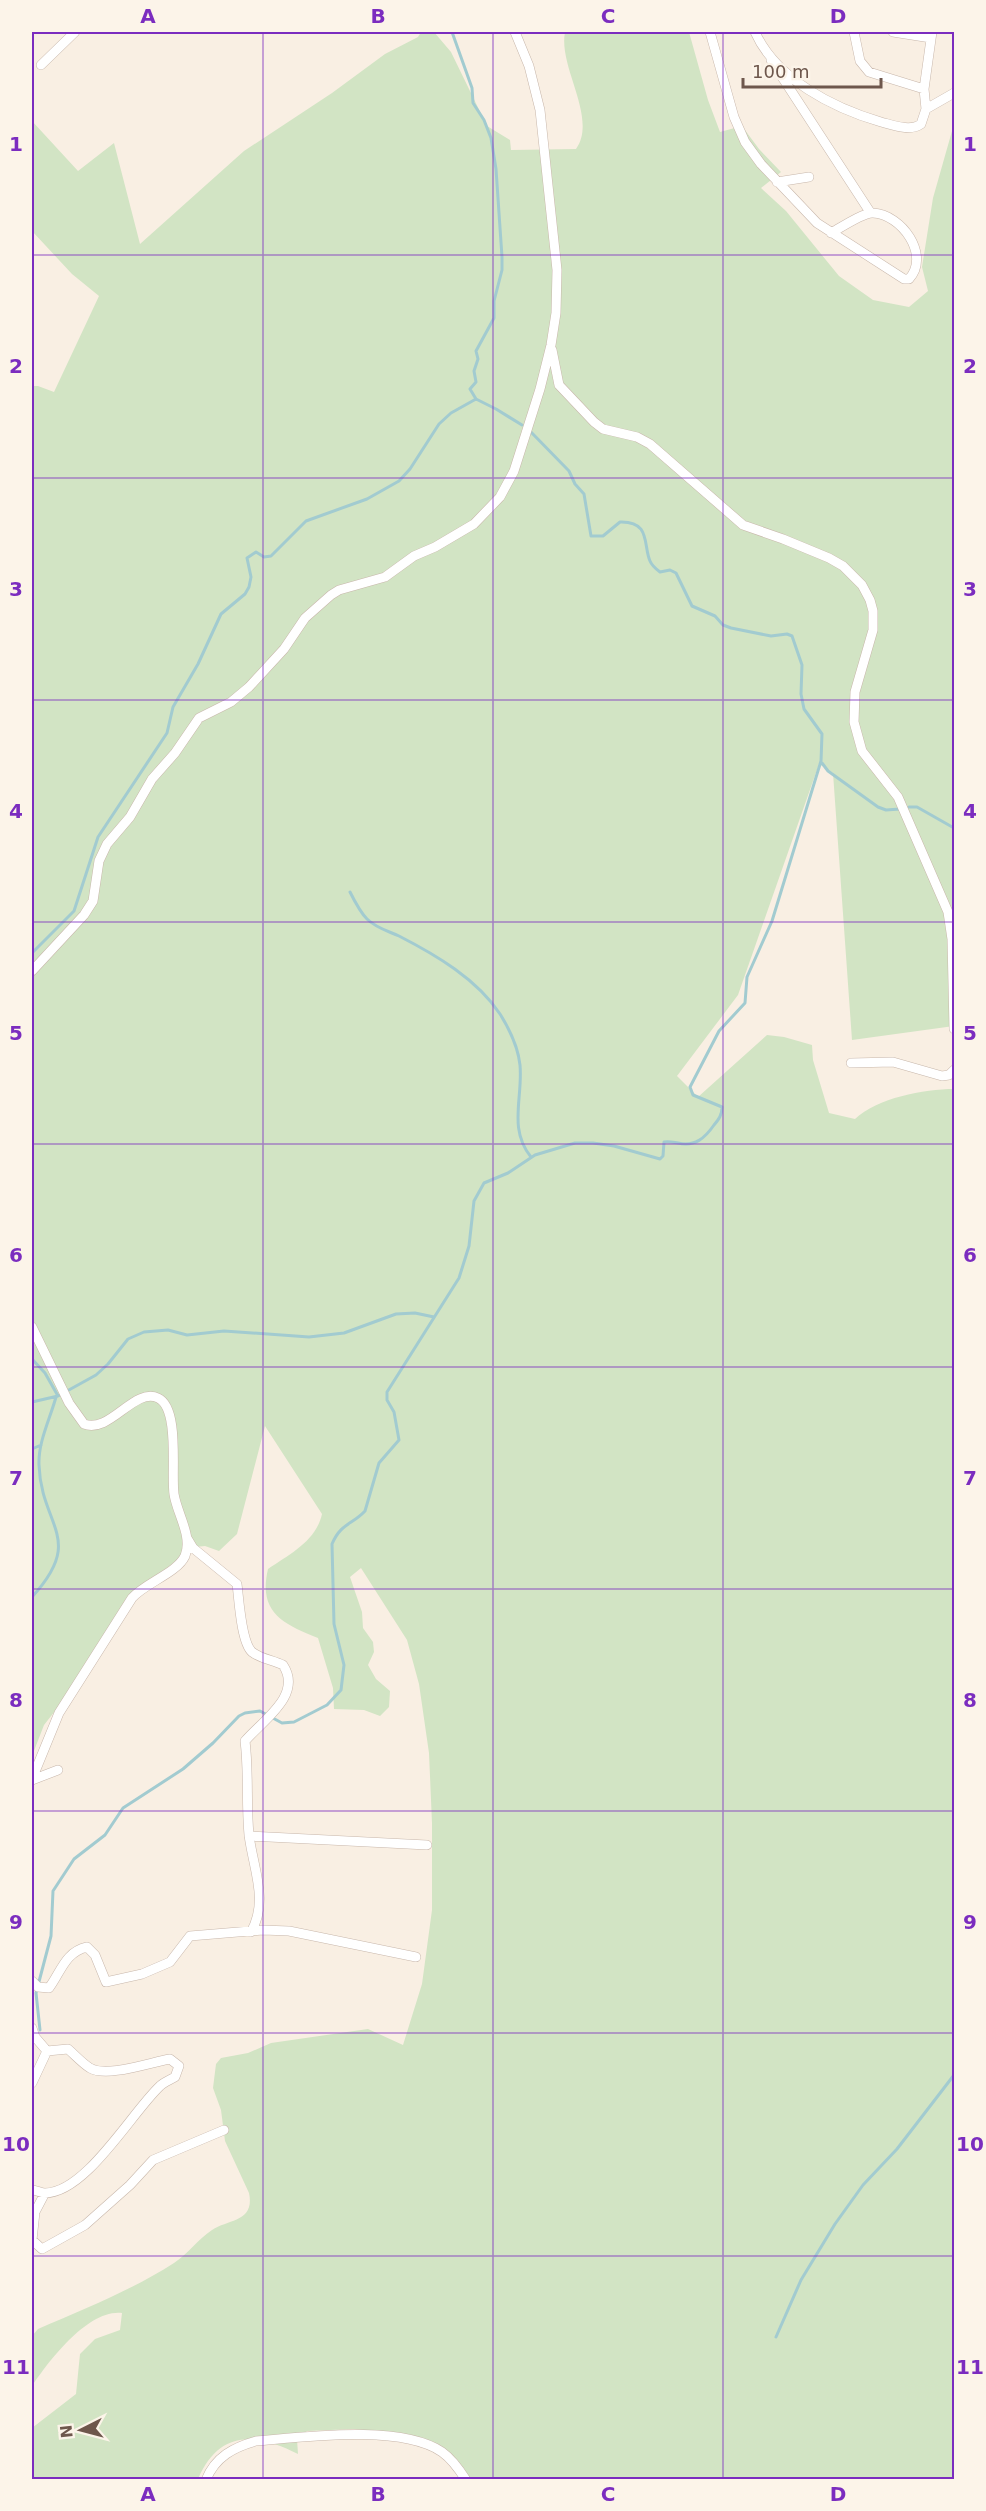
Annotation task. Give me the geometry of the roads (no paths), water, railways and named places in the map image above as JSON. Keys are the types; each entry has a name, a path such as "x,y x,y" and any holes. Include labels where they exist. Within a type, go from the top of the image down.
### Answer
{"street":[{"path":"40,65 75,32"},
{"path":"32,971 84,915 93,901 99,861 107,844 130,817 152,779 176,753 199,718 231,702 249,687 284,649 305,618 331,595 339,590 385,577 414,556 463,531 494,504 512,477 551,345 556,313 557,270 540,110 529,66 515,32"},
{"path":"710,32 739,131 761,164 806,214 831,233 904,279 909,279 914,273 912,237 891,220 879,214 870,212 831,233"},
{"path":"755,32 813,128 870,212"},
{"path":"854,32 860,61 869,72 924,89"},
{"path":"765,50 807,88 828,102 854,114 892,125 913,128 921,124 926,109 924,89 931,35 893,32"},
{"path":"926,109 954,93"},
{"path":"777,182 809,177"},
{"path":"551,345 560,385 599,426 637,437 650,444 743,525 829,558 843,566 862,585 870,600 874,621 855,692 853,709 858,740 867,758 898,796 948,912 952,939 954,1029"},
{"path":"851,1063 893,1062 942,1076 949,1075 954,1070"},
{"path":"32,1327 69,1403 84,1424 93,1426 104,1423 129,1405 147,1397 154,1397 164,1403 170,1420 172,1436 174,1496 187,1537 193,1548 237,1584 250,1649 261,1657 283,1665 290,1683 288,1692 278,1706 245,1741 249,1836 257,1870 260,1903 258,1920 251,1932"},
{"path":"32,1780 50,1731 78,1680 104,1644 132,1598 144,1587 180,1563 187,1548 187,1537"},
{"path":"32,1780 58,1770"},
{"path":"249,1836 427,1845"},
{"path":"32,1981 38,1987 49,1988 76,1950 87,1947 95,1955 106,1982 116,1981 142,1974 170,1962 190,1936 215,1932 289,1931 416,1958"},
{"path":"32,2028 35,2037 47,2051"},
{"path":"32,2190 45,2193 59,2189 97,2161 112,2146 161,2085 176,2077 179,2066 170,2059 132,2068 101,2072 91,2069 68,2049 47,2051"},
{"path":"32,2084 47,2051"},
{"path":"45,2193 35,2212 32,2240 42,2249 85,2225 130,2185 153,2160 224,2130"},
{"path":"206,2480 218,2460 242,2445 256,2441 382,2435 427,2445 441,2451 455,2463 466,2480"}],"waterway":[{"path":"452,32 472,88 473,103 484,120 491,138 496,169 502,257 502,270 494,301 494,318 476,351 478,359 474,371 476,382 470,389 476,399 522,425"},
{"path":"32,953 74,911 98,837 167,733 173,707 198,664 221,614 245,594 249,587 251,577 247,558 256,552 264,557 271,556 306,521 367,499 399,481 410,469 439,424 451,413 476,399"},
{"path":"40,2030 36,1993 51,1936 53,1891 74,1859 105,1835 123,1808 183,1769 239,1716 260,1711 282,1723 294,1722 327,1705 341,1690 344,1665 334,1624 332,1544 339,1532 365,1511 379,1463 399,1440 394,1412 387,1400 387,1392 459,1278 469,1246 474,1201 484,1183 508,1173 535,1155 575,1143 614,1146 660,1159 663,1156 664,1142 690,1144 699,1140 711,1130 721,1115 722,1107 693,1095 690,1087 719,1031 745,1003 747,977 772,921 821,761 822,734 804,709 801,694 802,665 792,636 787,634 771,636 731,628 723,625 715,616 692,606 676,573 670,570 660,572 652,564 644,535 637,525 620,522 603,536 591,536 584,494 575,484 569,471 530,431"},
{"path":"822,763 828,771 878,807 886,810 900,809"},
{"path":"909,807 917,807 954,828"},
{"path":"350,892 364,916 371,922 413,943 455,969 480,990 500,1014 513,1038 519,1058 518,1124 524,1146 531,1157"},
{"path":"32,1402 58,1396 96,1375 128,1339 144,1332 168,1330 187,1335 224,1331 309,1337 344,1333 396,1314 415,1313 434,1317"},
{"path":"32,1359 45,1373 58,1396"},
{"path":"32,1597 48,1577 56,1560 58,1546 57,1532 41,1486 39,1465 42,1439 56,1397"},
{"path":"32,1449 41,1445"},
{"path":"776,2337 801,2280 835,2224 863,2185 897,2149 954,2075"}]}
